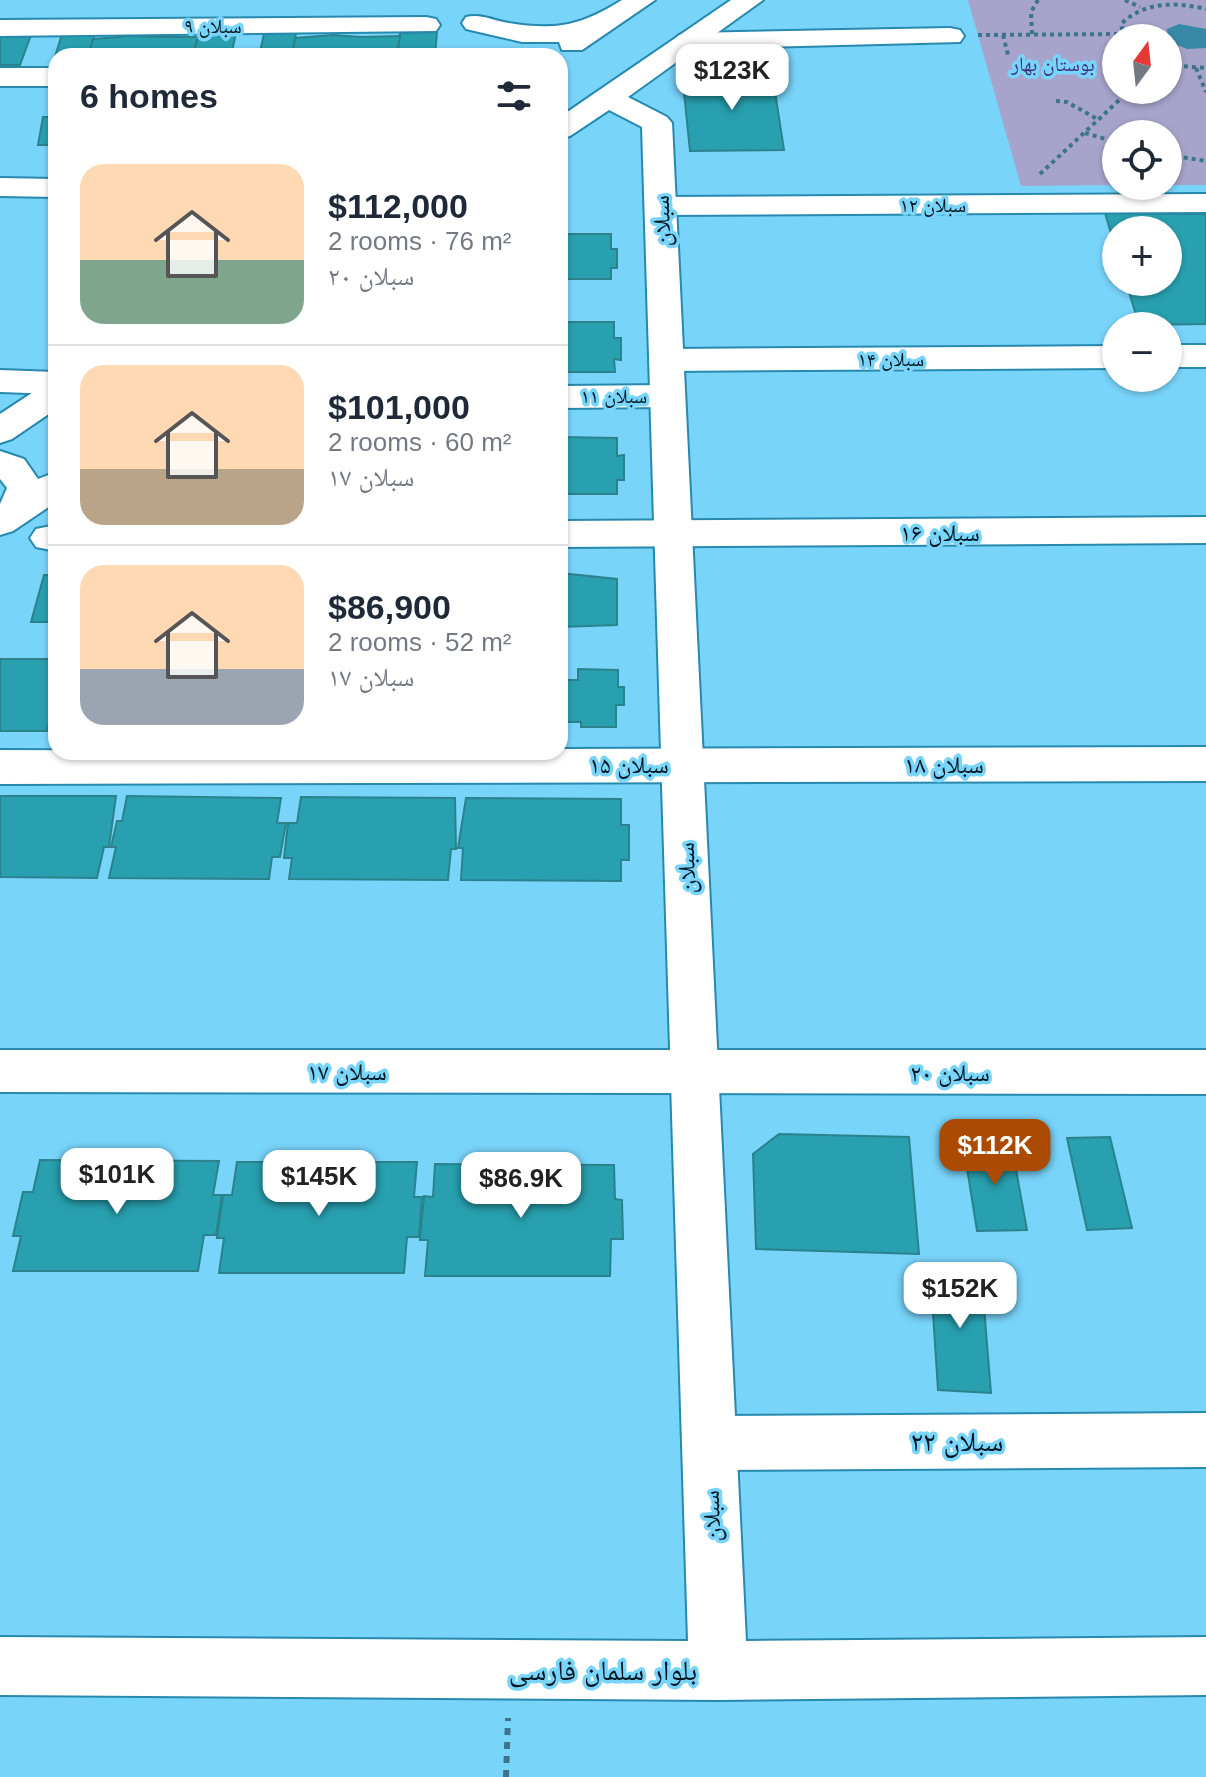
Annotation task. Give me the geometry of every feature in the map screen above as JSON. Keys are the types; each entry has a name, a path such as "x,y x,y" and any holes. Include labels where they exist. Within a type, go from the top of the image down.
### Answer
{"street":[{"path":"566,48 641,0"},
{"path":"568,124 749,0"},
{"path":"477,23 510,33 549,36 598,27"},
{"name":"سبلان ۹","path":"0,28 426,25"},
{"path":"689,41 950,36"},
{"path":"0,77 48,77"},
{"name":"سبلان","path":"606,97 657,123 718,1671"},
{"path":"0,187 48,188"},
{"name":"سبلان ۱۲","path":"661,206 1206,203"},
{"path":"1182,356 1206,356"},
{"name":"سبلان ۱۴","path":"667,378 1102,358"},
{"name":"سبلان ۱۱","path":"568,396 667,378"},
{"path":"0,381 48,383"},
{"path":"0,431 48,398"},
{"path":"0,463 11,468 25,487 10,515"},
{"path":"10,515 48,490"},
{"name":"سبلان ۱۶","path":"568,534 1206,530"},
{"name":"سبلان ۱۸","path":"682,764 1206,764"},
{"name":"سبلان ۱۵","path":"0,767 682,764"},
{"name":"سبلان ۱۷","path":"0,1071 694,1071"},
{"name":"سبلان ۲۰","path":"694,1071 1206,1072"},
{"name":"سبلان ۲۲","path":"709,1443 1206,1440"},
{"name":"بلوار سلمان فارسی","path":"0,1666 718,1671 1206,1666"}],"path":[{"path":"1032,34 1029,20 1038,0"},
{"path":"1125,0 1141,8"},
{"path":"1121,24 1141,8 1166,2 1206,9"},
{"path":"1003,35 1008,55"},
{"path":"950,36 1102,36"},
{"path":"1182,66 1206,68"},
{"path":"1196,68 1206,92"},
{"path":"1056,101 1067,102 1099,120"},
{"path":"1035,204 1027,186 1116,104"},
{"path":"1084,133 1102,138"},
{"path":"1182,157 1206,161"},
{"path":"506,1777 508,1670"}],"green space":[{"name":"بوستان بهار","path":"968,0 1206,0 1206,185 1182,185 1182,120 1102,120 1102,185 1021,186"}],"shaded area":[{"path":"1182,25 1206,29 1206,48 1182,47"}],"building":[{"path":"437,32 436,48 398,48 400,33"},
{"path":"236,33 233,48 195,48 199,34"},
{"path":"296,33 293,48 261,48 264,34"},
{"path":"62,34 95,34 91,48 58,48"},
{"path":"0,35 31,35 20,65 0,65"},
{"path":"400,36 398,48 293,48 295,38"},
{"path":"198,37 195,48 90,48 93,39"},
{"path":"772,72 784,150 690,151 682,73"},
{"path":"43,117 48,117 48,145 38,145"},
{"path":"1105,213 1206,214 1206,324 1182,324 1182,312 1135,312 1130,296 1182,296 1182,216 1106,216"},
{"path":"568,234 611,234 611,249 617,249 617,268 611,268 611,279 568,279"},
{"path":"568,322 614,322 614,338 621,338 621,360 614,359 615,372 568,372"},
{"path":"568,437 617,438 617,456 624,455 624,480 617,480 617,494 568,494"},
{"path":"568,574 617,579 617,625 568,627"},
{"path":"44,575 48,575 48,622 31,622"},
{"path":"0,659 48,659 47,731 0,731"},
{"path":"578,669 618,670 618,687 624,687 624,705 616,705 616,727 581,727 581,722 568,722 568,680 578,680"},
{"path":"0,796 116,796 109,847 104,847 97,878 0,877"},
{"path":"127,796 281,798 277,823 286,823 280,857 272,857 269,879 109,878 116,847 111,847 117,821 122,821"},
{"path":"301,797 455,798 456,849 451,849 448,880 289,879 292,858 284,858 288,823 297,823"},
{"path":"466,798 621,799 621,825 629,825 629,860 621,860 621,881 461,880 463,848 458,848"},
{"path":"779,1134 909,1137 919,1254 756,1249 753,1154"},
{"path":"1110,1137 1132,1228 1087,1230 1067,1138"},
{"path":"1011,1142 1027,1230 977,1231 963,1143"},
{"path":"40,1160 219,1161 213,1195 222,1195 216,1235 204,1235 198,1271 13,1271 21,1236 13,1236 23,1192 33,1192"},
{"path":"237,1162 417,1162 414,1197 422,1197 419,1237 407,1237 404,1273 219,1273 224,1238 217,1238 223,1195 232,1195"},
{"path":"435,1164 614,1165 615,1199 622,1200 623,1239 611,1239 610,1276 425,1276 428,1240 420,1240 424,1196 433,1197"},
{"path":"930,1267 981,1270 991,1393 938,1390"}]}
